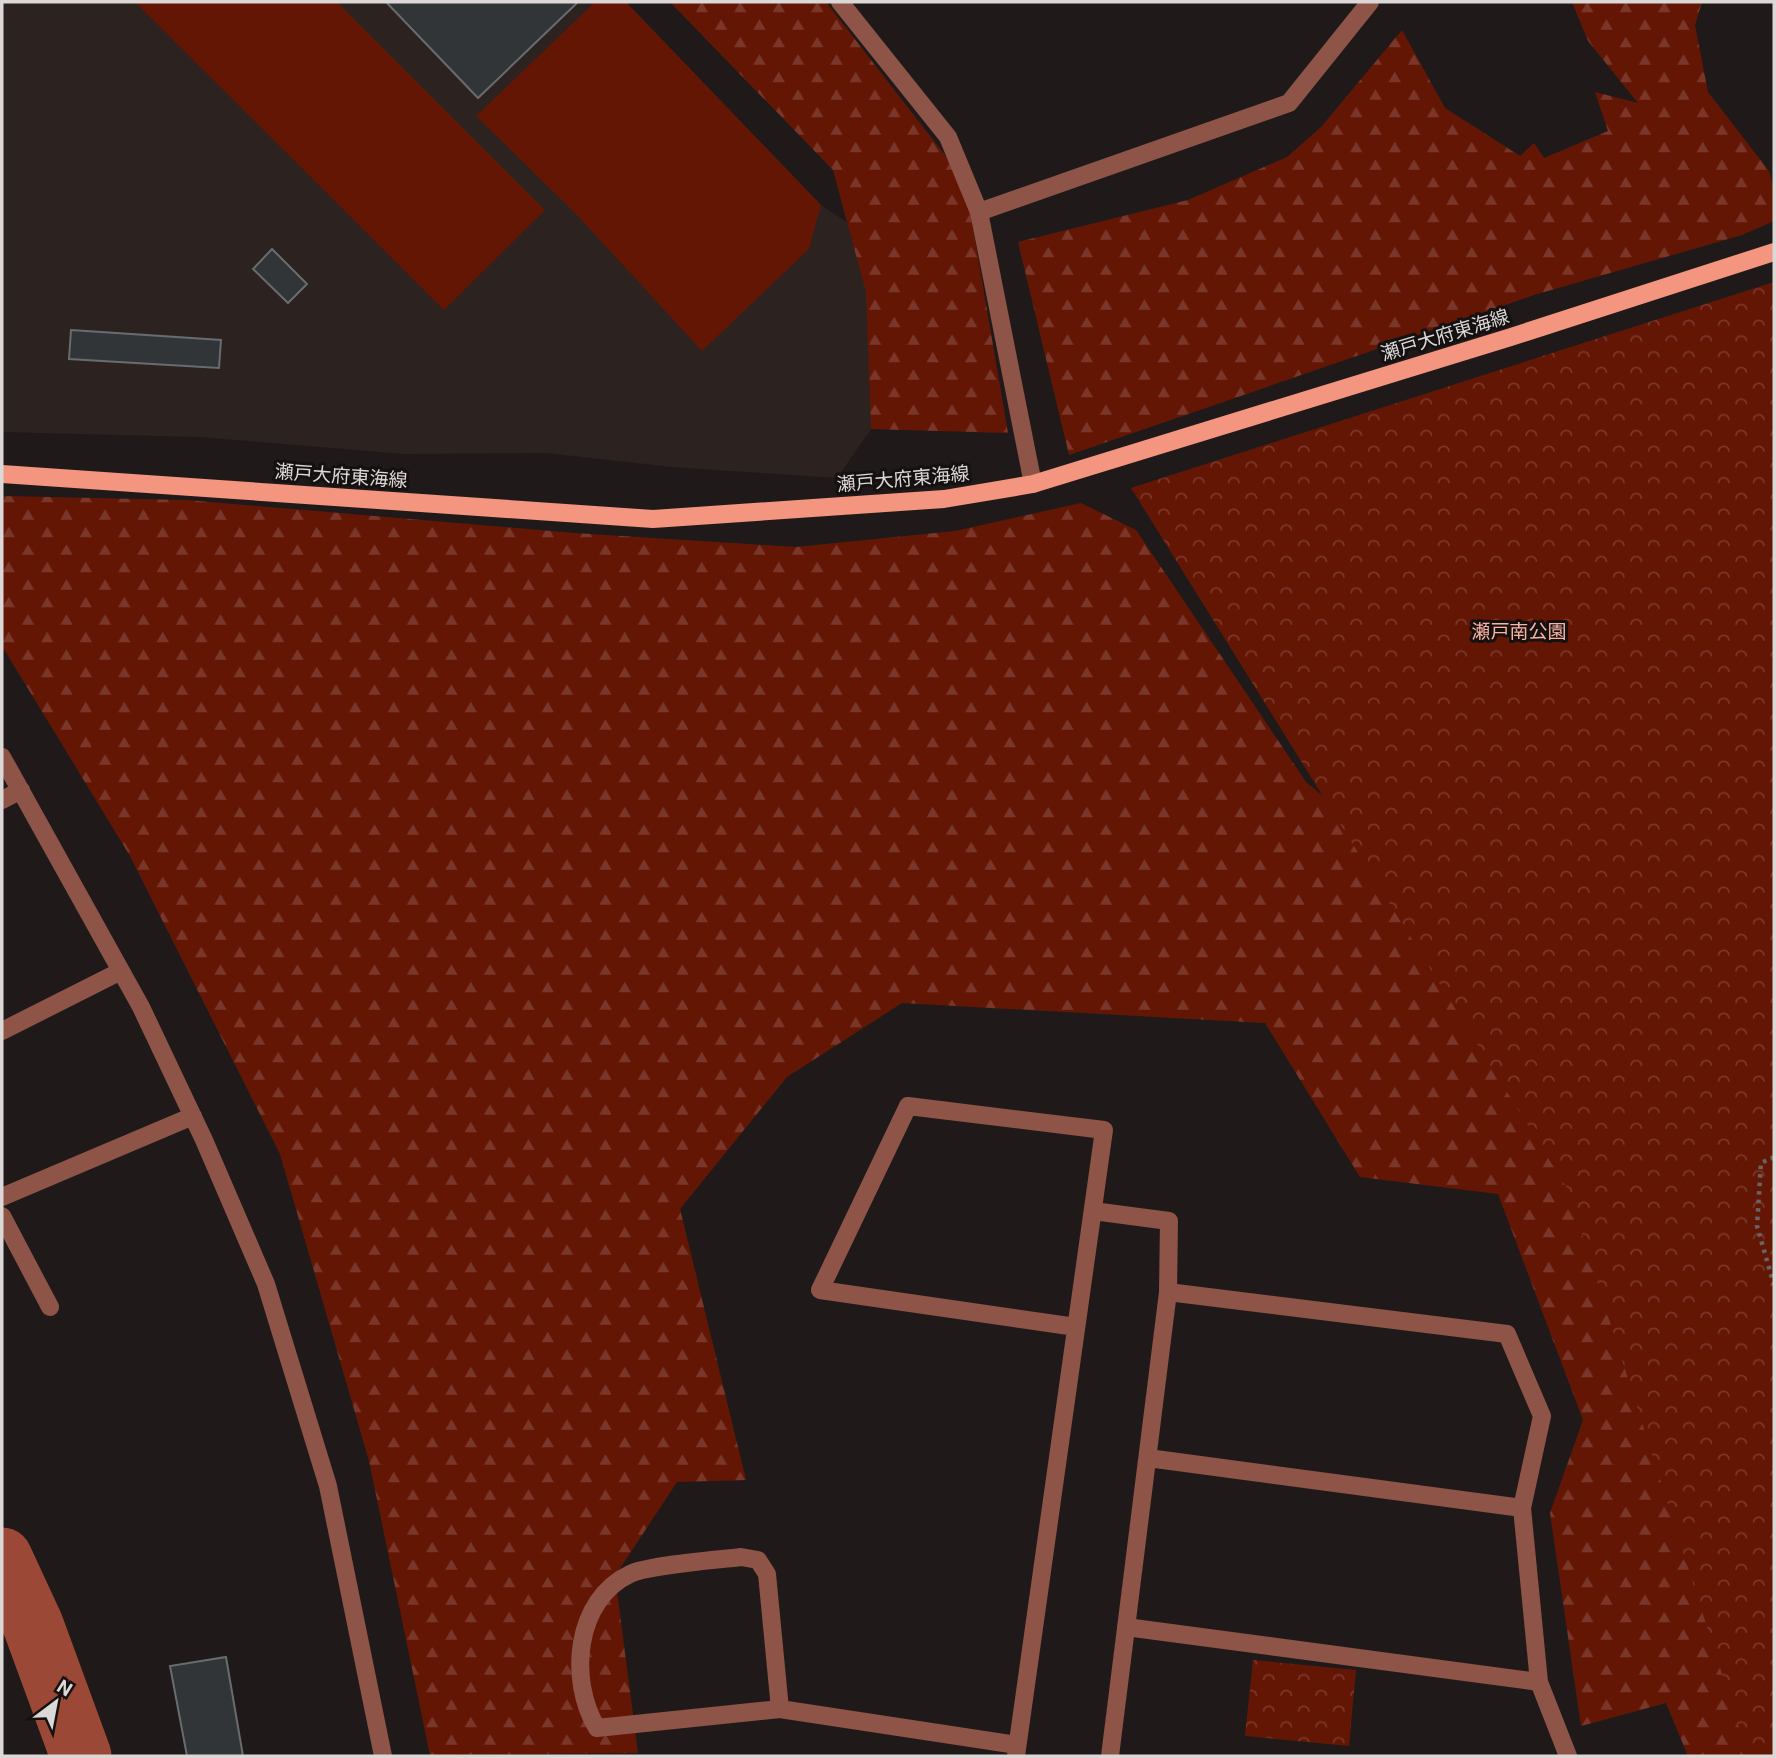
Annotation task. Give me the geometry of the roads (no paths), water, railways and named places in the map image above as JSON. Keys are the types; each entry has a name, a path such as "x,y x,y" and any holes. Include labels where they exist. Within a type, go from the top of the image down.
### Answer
{"main road":[{"name":"瀬戸大府東海線","path":"2,474 653,519 944,499 1033,484 1497,341 1774,252"}],"street":[{"path":"840,2 948,137 979,212 1033,484"},
{"path":"979,212 1289,103 1370,2"},
{"path":"2,757 121,971 193,1116 266,1284 328,1486 381,1735 383,1756"},
{"path":"2,800 21,790"},
{"path":"2,1031 121,971"},
{"path":"780,1709 766,1574 758,1560 741,1557 632,1572 606,1588 581,1636 579,1648 588,1714 597,1728 780,1709 1017,1751 1104,1130 908,1107 820,1290 1076,1328"},
{"path":"2,1197 193,1116"},
{"path":"1093,1211 1169,1221 1168,1292 1110,1756"},
{"path":"2,1216 50,1307"},
{"path":"1168,1292 1507,1334 1542,1416 1522,1508 1539,1682 1568,1756"},
{"path":"1148,1458 1522,1508"},
{"path":"1126,1627 1539,1682"}],"waterway":[{"path":"2,1558 33,1625 81,1756"}],"park label":[{"name":"瀬戸南公園","path":"1519,631"}]}
